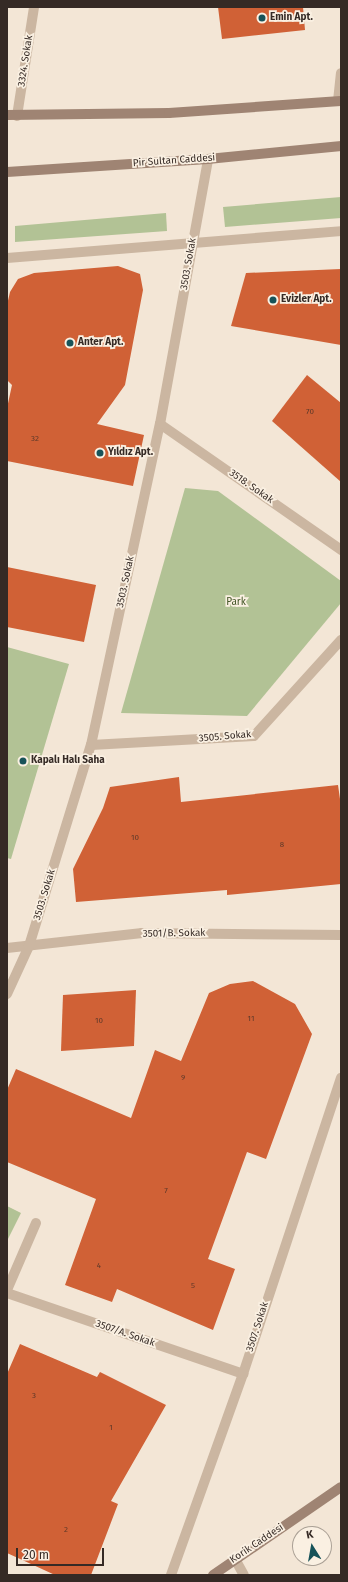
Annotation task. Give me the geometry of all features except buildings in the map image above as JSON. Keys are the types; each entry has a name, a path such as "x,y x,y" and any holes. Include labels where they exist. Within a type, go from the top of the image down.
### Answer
{"main road":[{"path":"12,115 169,113 340,101"},
{"name":"Pir Sultan Caddesi","path":"7,172 208,159 341,146"},
{"name":"Korik Caddesi","path":"213,1575 341,1487"}],"street":[{"name":"3324. Sokak","path":"12,115 34,7"},
{"path":"340,101 341,73"},
{"name":"3503. Sokak","path":"7,994 29,946 91,745 160,424 208,159"},
{"path":"7,258 341,231"},
{"name":"3518. Sokak","path":"160,424 341,550"},
{"name":"3505. Sokak","path":"91,745 254,736 341,640"},
{"name":"3501/B. Sokak","path":"7,948 142,933 341,935"},
{"name":"3507. Sokak","path":"171,1575 243,1374 341,1078"},
{"path":"7,1290 36,1223"},
{"name":"3507/A. Sokak","path":"7,1293 243,1374"},
{"path":"235,1559 244,1575"}],"green space":[{"path":"341,197 341,218 225,227 223,207"},
{"path":"166,213 167,231 15,242 15,226"},
{"name":"Park","path":"185,488 218,491 341,581 341,603 247,716 121,713"},
{"name":"Kapalı Halı Saha","path":"7,647 69,664 11,859 7,858"},
{"path":"7,1206 21,1213 7,1241"}],"place":[{"name":"Emin Apt.","path":"262,18"},
{"name":"Evizler Apt.","path":"273,300"},
{"name":"Anter Apt.","path":"70,343"},
{"name":"Yıldız Apt.","path":"100,453"},
{"name":"Kapalı Halı Saha","path":"23,761"}]}
